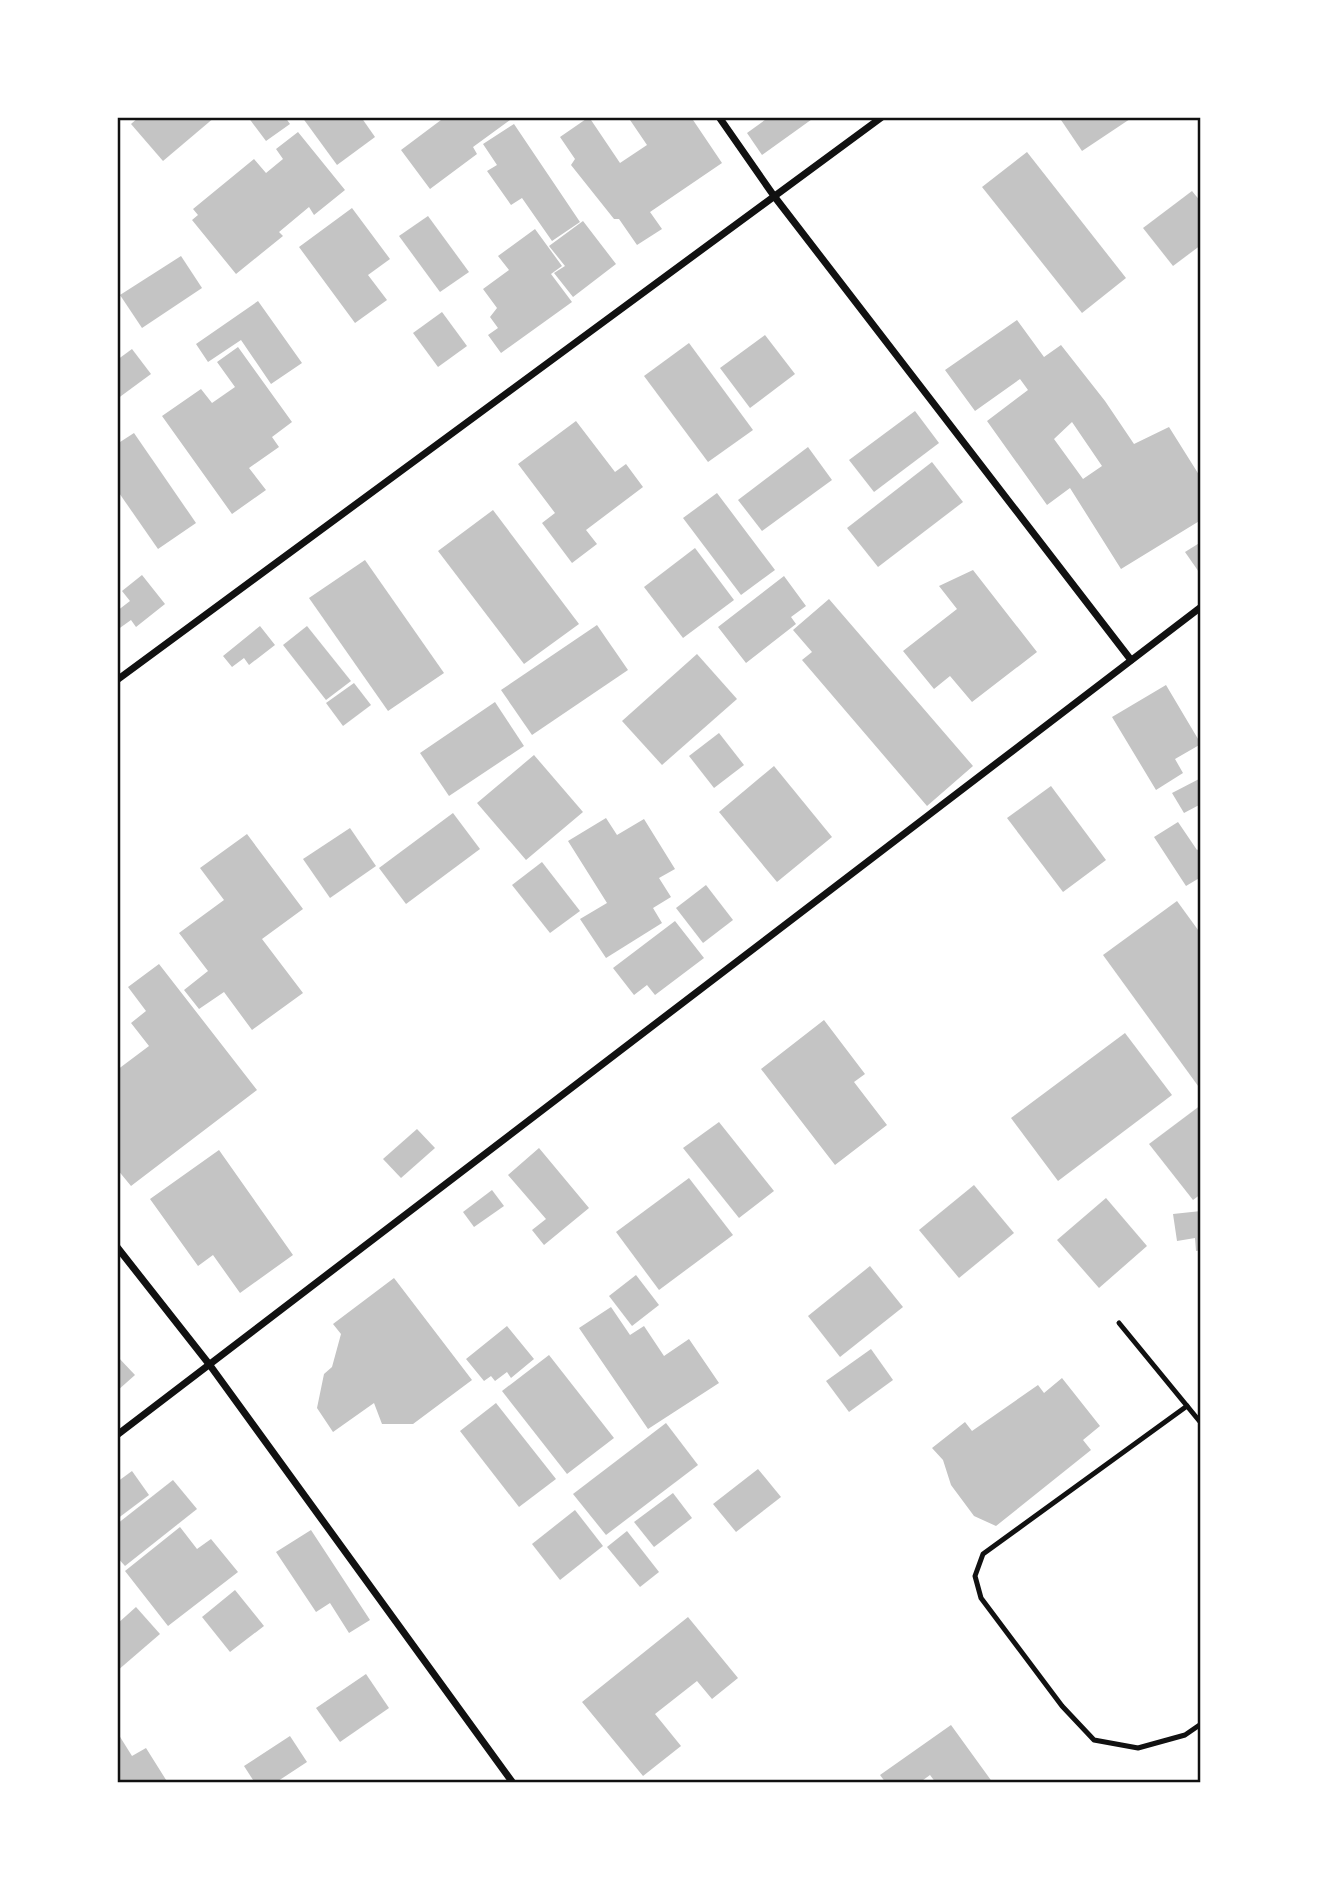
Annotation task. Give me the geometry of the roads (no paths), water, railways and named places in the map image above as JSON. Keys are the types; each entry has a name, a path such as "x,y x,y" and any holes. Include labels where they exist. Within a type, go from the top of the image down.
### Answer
{"street":[{"path":"719,117 774,196 1131,660"},
{"path":"117,680 882,117"},
{"path":"117,1435 1201,607"},
{"path":"117,1247 209,1364 513,1783"}],"lane":[{"path":"1119,1322 1201,1423"},
{"path":"1187,1406 983,1554 975,1576 981,1598 1062,1706 1094,1740 1138,1748 1185,1735 1201,1724"}]}
